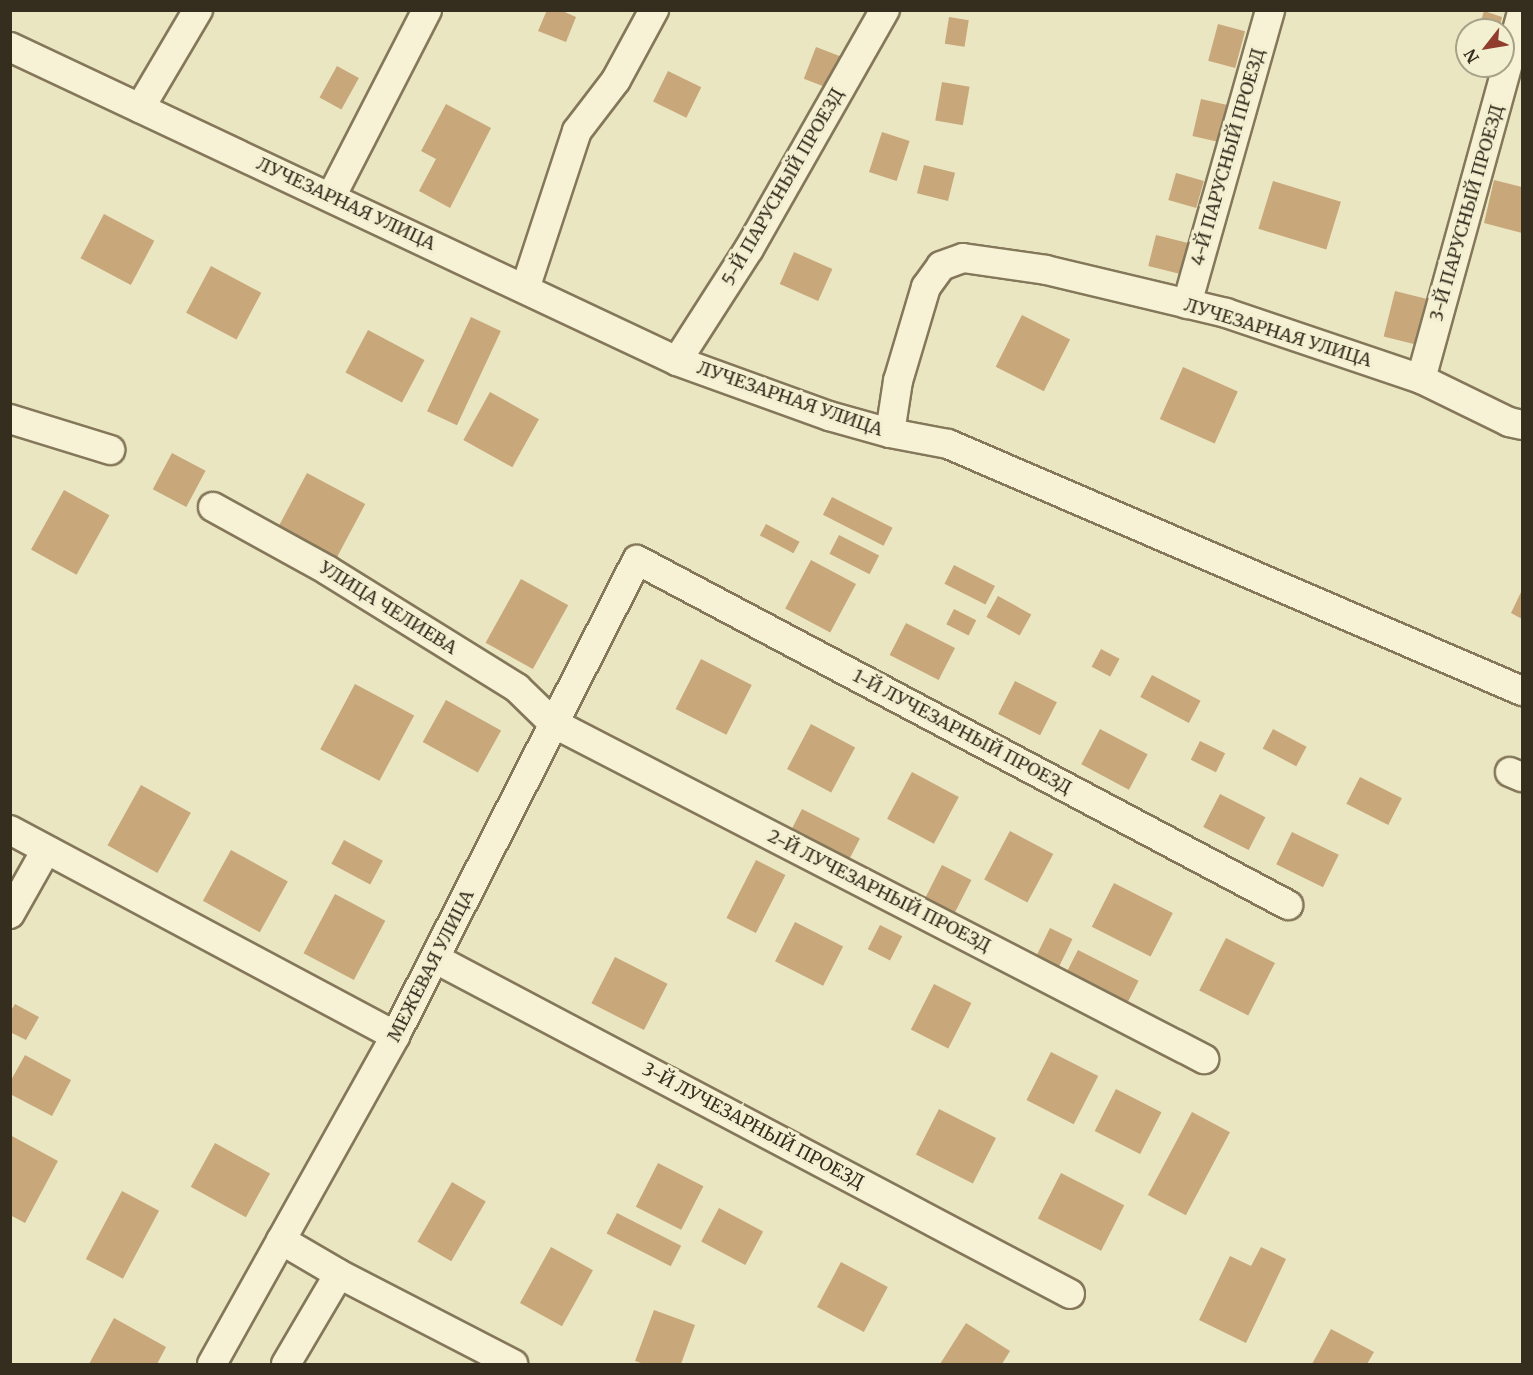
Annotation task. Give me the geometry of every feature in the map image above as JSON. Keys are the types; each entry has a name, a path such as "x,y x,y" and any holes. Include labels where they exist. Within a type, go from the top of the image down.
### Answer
{"street":[{"path":"140,108 198,10"},
{"path":"331,197 427,10"},
{"path":"525,289 577,131 616,80 654,10"},
{"name":"5-Й ПАРУСНЫЙ ПРОЕЗД","path":"677,360 749,249 885,10"},
{"name":"4-Й ПАРУСНЫЙ ПРОЕЗД","path":"1188,304 1269,10"},
{"name":"3-Й ПАРУСНЫЙ ПРОЕЗД","path":"1421,379 1522,12"},
{"name":"ЛУЧЕЗАРНАЯ УЛИЦА","path":"10,47 677,360 829,416 890,433 898,381 926,287 941,266 963,258 1046,270 1226,313 1421,379 1509,422 1522,425"},
{"path":"10,419 111,450"},
{"path":"890,433 948,444 1522,691"},
{"name":"УЛИЦА ЧЕЛИЕВА","path":"213,507 327,570 517,688 553,723"},
{"name":"МЕЖЕВАЯ УЛИЦА","path":"212,1365 436,959 637,560"},
{"name":"1-Й ЛУЧЕЗАРНЫЙ ПРОЕЗД","path":"637,560 1288,905"},
{"name":"2-Й ЛУЧЕЗАРНЫЙ ПРОЕЗД","path":"553,723 1204,1059"},
{"path":"10,830 395,1036"},
{"path":"10,914 46,850"},
{"name":"3-Й ЛУЧЕЗАРНЫЙ ПРОЕЗД","path":"436,959 1070,1294"},
{"path":"281,1240 339,1274 513,1365"},
{"path":"286,1365 339,1274"}],"building":[{"path":"547,10 560,10 576,17 566,42 538,31"},
{"path":"1484,11 1502,17 1502,18 1482,18"},
{"path":"949,17 969,20 965,47 945,44"},
{"path":"1218,24 1245,31 1235,68 1208,61"},
{"path":"816,47 842,57 830,89 804,79"},
{"path":"337,66 359,78 341,110 320,97"},
{"path":"668,71 701,87 686,118 653,102"},
{"path":"942,82 970,87 963,125 935,120"},
{"path":"1201,99 1227,105 1219,142 1192,136"},
{"path":"446,104 491,128 450,208 419,191 436,159 421,151"},
{"path":"882,132 910,141 897,181 869,172"},
{"path":"924,165 955,173 948,201 917,193"},
{"path":"1176,173 1204,181 1196,208 1168,200"},
{"path":"1494,180 1522,187 1522,233 1484,223"},
{"path":"1273,181 1341,202 1326,250 1258,229"},
{"path":"104,214 154,241 131,285 81,258"},
{"path":"1156,235 1189,243 1181,274 1148,266"},
{"path":"794,252 832,269 818,301 780,284"},
{"path":"211,266 261,293 236,340 186,313"},
{"path":"1395,291 1426,299 1415,344 1384,337"},
{"path":"1022,315 1070,340 1044,391 996,367"},
{"path":"471,317 501,331 457,425 427,411"},
{"path":"368,330 425,360 402,402 345,372"},
{"path":"1183,367 1238,391 1215,443 1160,419"},
{"path":"490,392 539,419 512,467 463,440"},
{"path":"172,453 206,471 186,507 153,489"},
{"path":"307,473 365,504 334,562 276,531"},
{"path":"64,490 109,515 77,575 31,549"},
{"path":"832,497 893,528 884,546 823,515"},
{"path":"766,524 800,542 793,553 760,535"},
{"path":"839,535 879,555 870,574 829,554"},
{"path":"811,560 856,584 830,633 785,609"},
{"path":"954,565 995,586 985,605 944,584"},
{"path":"521,579 568,605 533,669 486,643"},
{"path":"1522,590 1522,619 1511,613"},
{"path":"998,596 1031,614 1020,635 986,617"},
{"path":"954,609 976,620 969,635 946,624"},
{"path":"906,623 955,648 939,680 890,655"},
{"path":"1101,649 1120,659 1110,677 1092,667"},
{"path":"701,659 752,685 726,735 676,709"},
{"path":"1152,675 1201,701 1189,723 1140,697"},
{"path":"1015,681 1057,702 1040,735 998,714"},
{"path":"355,684 414,715 379,781 320,749"},
{"path":"446,700 501,731 478,773 423,742"},
{"path":"811,724 855,747 831,793 787,769"},
{"path":"1100,729 1148,754 1129,790 1081,764"},
{"path":"1273,729 1307,747 1296,766 1263,748"},
{"path":"1200,741 1225,753 1216,772 1191,760"},
{"path":"912,772 959,797 934,844 887,819"},
{"path":"1360,777 1402,798 1388,825 1346,804"},
{"path":"141,785 191,813 157,873 108,845"},
{"path":"1220,794 1265,817 1249,850 1203,827"},
{"path":"802,809 860,839 847,864 789,835"},
{"path":"1010,831 1053,854 1027,903 984,880"},
{"path":"1292,832 1339,855 1323,887 1276,864"},
{"path":"344,840 383,861 370,884 331,864"},
{"path":"231,850 288,882 260,932 203,901"},
{"path":"756,860 785,875 756,933 726,918"},
{"path":"942,865 971,880 952,917 923,902"},
{"path":"1114,883 1173,913 1151,957 1092,927"},
{"path":"335,894 385,921 354,980 304,953"},
{"path":"795,922 843,947 823,986 775,961"},
{"path":"880,925 902,936 890,960 868,949"},
{"path":"1050,928 1072,939 1055,975 1032,964"},
{"path":"1226,938 1275,963 1248,1016 1199,991"},
{"path":"1078,950 1139,981 1125,1008 1064,978"},
{"path":"615,957 668,984 644,1030 591,1003"},
{"path":"934,984 971,1003 948,1049 911,1029"},
{"path":"15,1004 39,1017 26,1040 10,1032 10,1012"},
{"path":"1051,1052 1098,1076 1074,1124 1026,1100"},
{"path":"25,1055 71,1080 52,1116 10,1094 10,1082"},
{"path":"1116,1089 1161,1112 1140,1154 1095,1131"},
{"path":"939,1109 996,1138 973,1183 916,1154"},
{"path":"1192,1112 1230,1132 1186,1215 1148,1195"},
{"path":"10,1135 58,1161 25,1223 10,1215"},
{"path":"215,1143 270,1174 246,1217 191,1187"},
{"path":"658,1163 703,1186 681,1230 636,1207"},
{"path":"1061,1173 1124,1205 1101,1251 1038,1218"},
{"path":"452,1182 486,1202 451,1261 418,1242"},
{"path":"122,1191 159,1211 123,1279 86,1259"},
{"path":"719,1208 763,1231 745,1265 701,1242"},
{"path":"617,1213 681,1246 671,1266 607,1233"},
{"path":"551,1247 593,1270 562,1326 520,1303"},
{"path":"1261,1247 1286,1259 1246,1343 1199,1320 1230,1256 1251,1266"},
{"path":"841,1262 888,1287 864,1332 817,1307"},
{"path":"654,1310 695,1325 681,1364 644,1364 635,1361"},
{"path":"114,1318 166,1347 157,1364 89,1364"},
{"path":"966,1323 1010,1351 1002,1364 940,1364"},
{"path":"1331,1329 1374,1352 1367,1364 1312,1364"}]}
